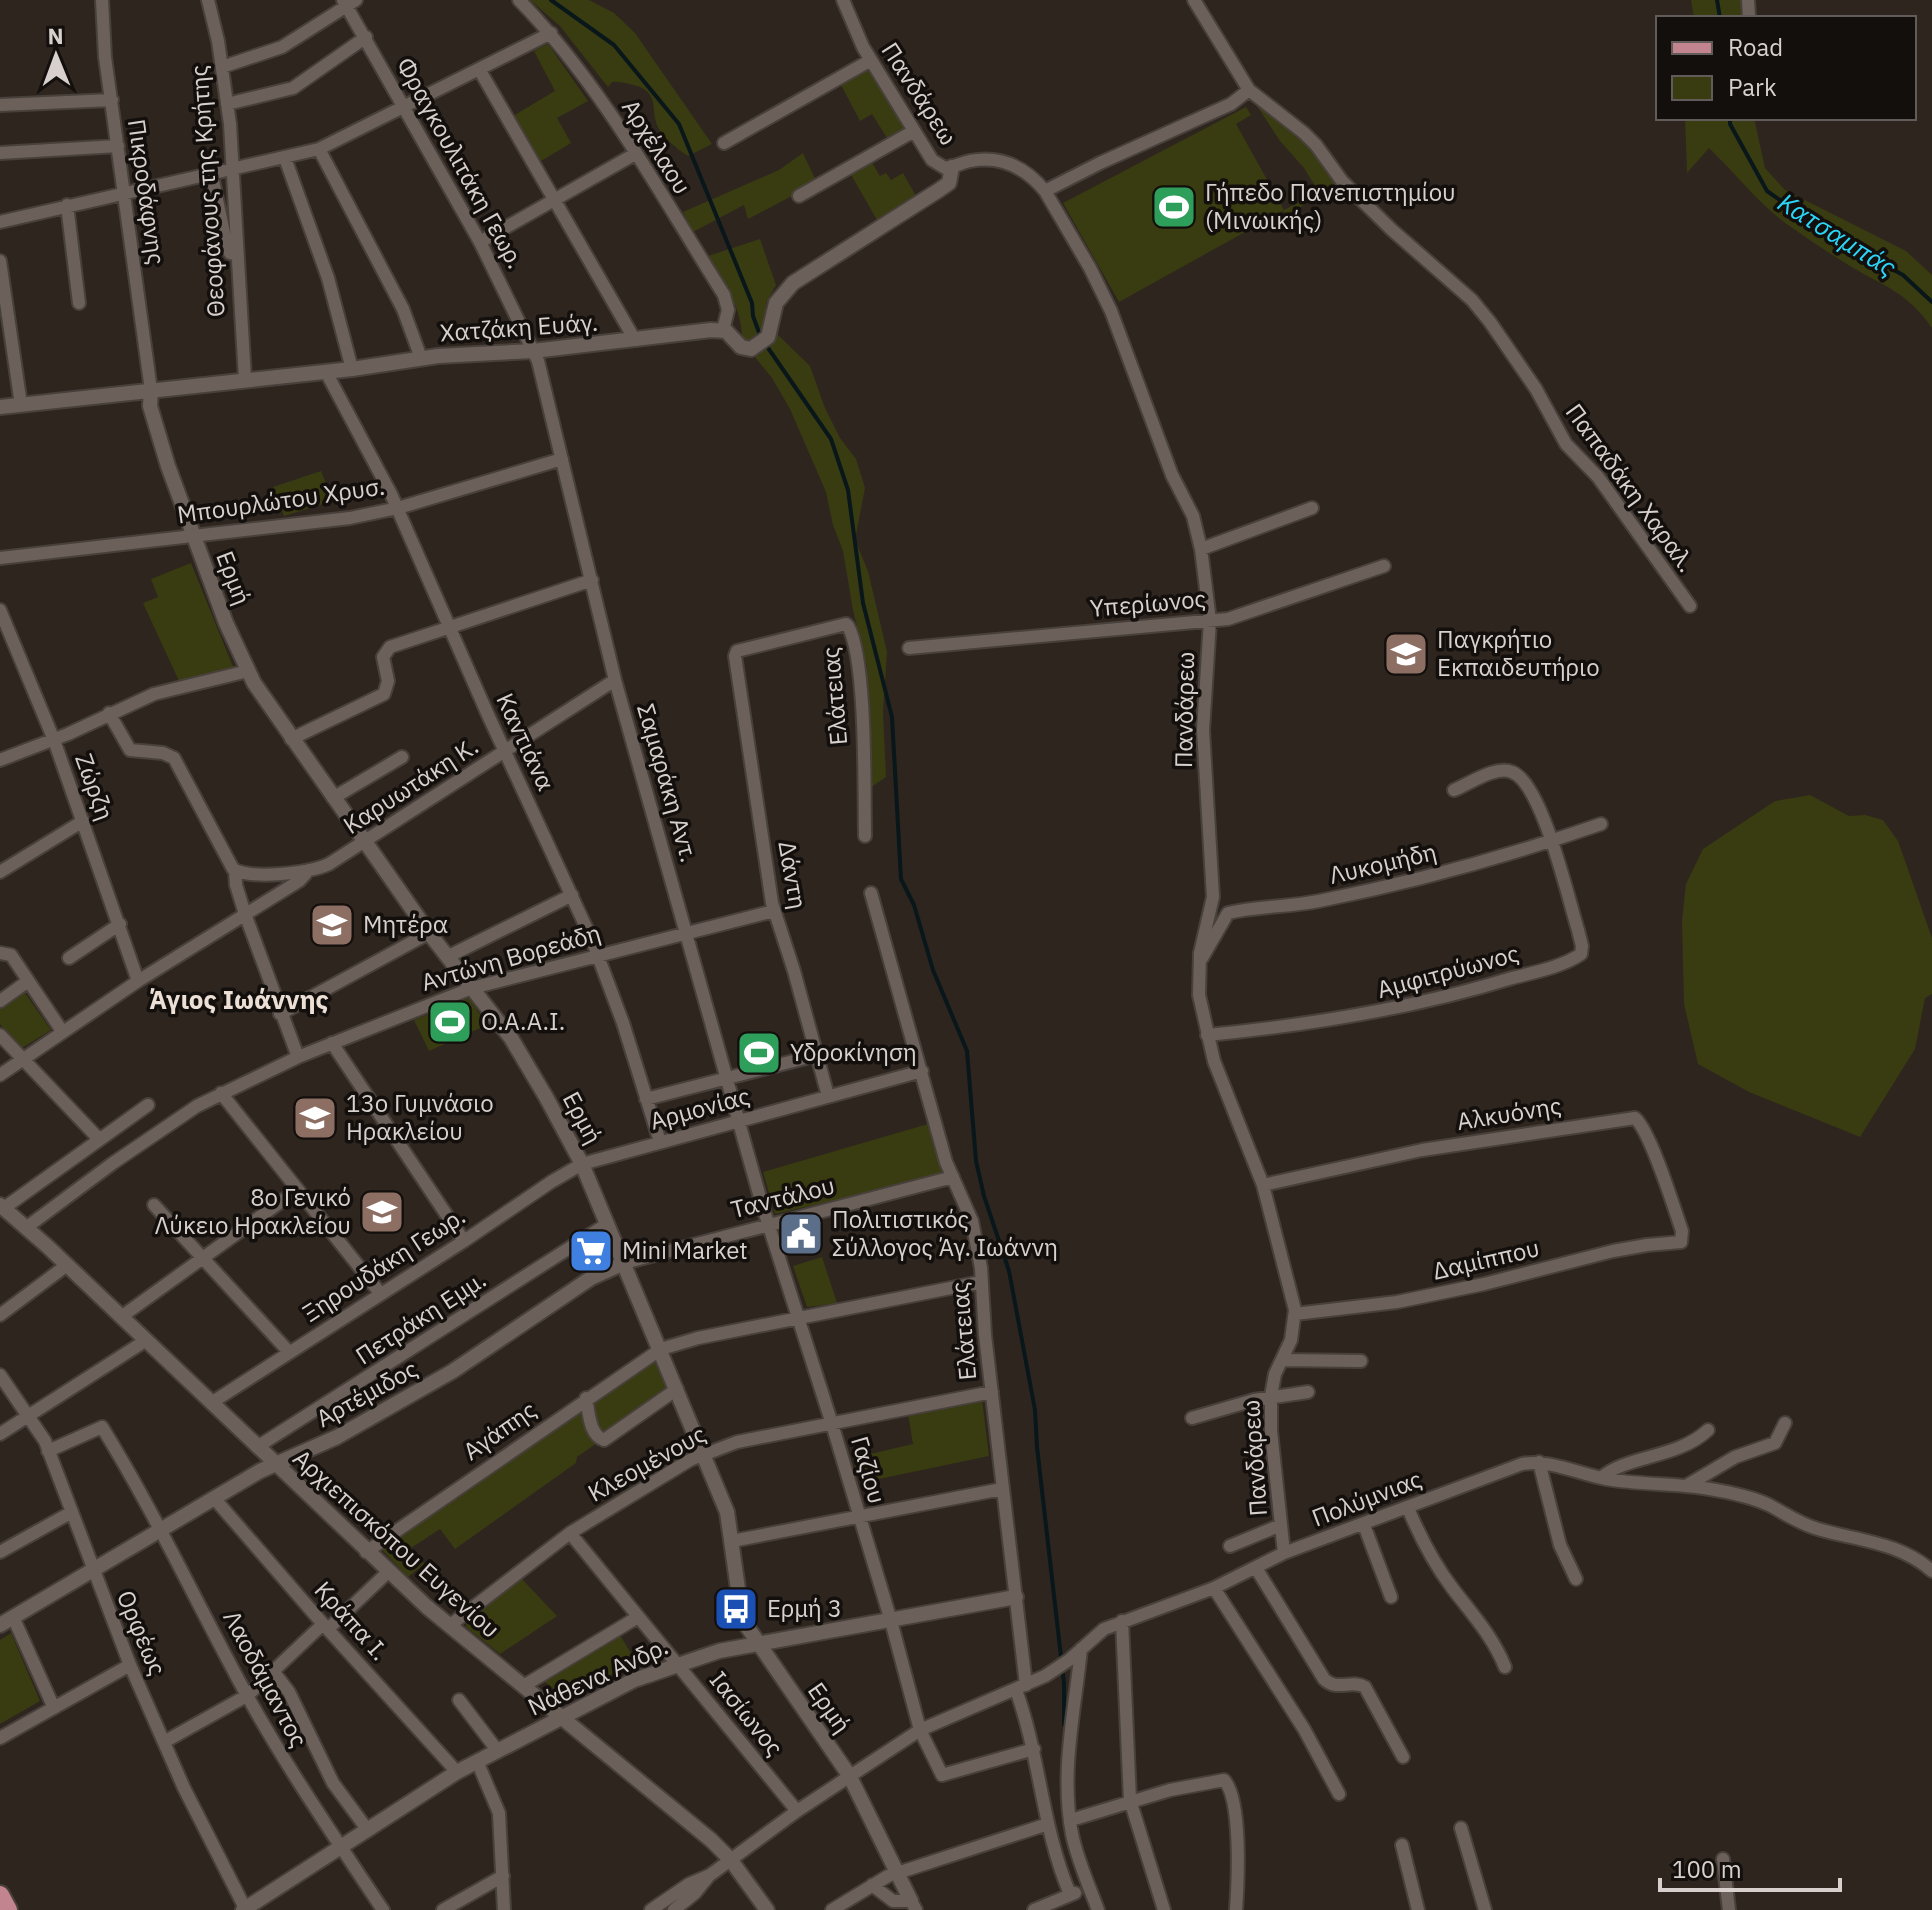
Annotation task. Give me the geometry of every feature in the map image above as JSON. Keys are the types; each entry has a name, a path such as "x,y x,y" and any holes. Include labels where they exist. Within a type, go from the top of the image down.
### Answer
{"main road":[{"path":"0,1895 8,1910"}],"street":[{"name":"Πικροδάφνης","path":"102,0 112,100 151,390"},
{"name":"Θεοφάνους της Κρήτης","path":"208,0 222,67 234,170 236,254 245,379"},
{"name":"Αρχέλαου","path":"519,0 578,67 724,295 728,310 723,330"},
{"name":"Πανδάρεω","path":"843,0 871,60 932,160 945,168 978,160 1013,164 1045,191 1111,311 1172,475 1193,516 1201,549 1210,621 1203,730 1213,897 1199,964 1199,995 1220,1077 1263,1185 1295,1314 1291,1340 1275,1374 1271,1396 1271,1431 1284,1553"},
{"name":"Παπαδάκη Χαραλ.","path":"1194,0 1249,90 1304,133 1342,181 1472,300 1536,389 1566,444 1598,477 1690,606"},
{"path":"222,67 282,47 349,2"},
{"name":"Φραγκουλιτάκη Γεωρ.","path":"349,2 480,242 533,351"},
{"path":"0,222 67,205 212,176 319,149 551,33"},
{"path":"227,104 293,88 366,37"},
{"path":"724,143 871,60"},
{"path":"479,69 635,340"},
{"path":"1045,191 1231,104 1249,90"},
{"path":"0,105 112,100"},
{"path":"799,196 914,131"},
{"path":"0,153 118,146"},
{"path":"319,149 403,309 421,358"},
{"path":"480,242 635,154"},
{"path":"285,158 328,278 352,369"},
{"path":"723,330 743,348 751,349 761,344 769,334 776,303 785,289 949,183 952,167"},
{"path":"212,176 227,247 230,253 236,254"},
{"path":"67,205 79,303"},
{"path":"0,261 21,405"},
{"name":"Χατζάκη Ευάγ.","path":"0,407 352,369 421,358 533,351 723,330"},
{"name":"Σαμαράκη Αντ.","path":"533,351 615,680 770,1223"},
{"name":"Καντιάνα","path":"326,372 398,508 572,895 598,955 660,1142"},
{"name":"Ερμή","path":"151,390 150,406 193,536 248,671 291,739 429,933 487,1004 519,1051 582,1164 727,1512 741,1610 746,1625 849,1775 914,1905"},
{"name":"Μπουρλώτου Χρυσ.","path":"0,558 342,519 398,508 562,459"},
{"path":"1201,549 1312,508"},
{"name":"Υπερίωνος","path":"909,648 1210,621 1243,615 1384,566"},
{"path":"291,739 383,696 388,686 383,657 387,650 449,626 592,580"},
{"name":"Ζώρζη","path":"0,610 54,740 138,981"},
{"name":"Ελάτειας","path":"735,656 737,651 829,627 848,626 855,643 859,689 865,836"},
{"name":"Δάντη","path":"735,656 774,911 828,1096"},
{"path":"0,760 54,740 154,694 248,671"},
{"name":"Καρυωτάκη Κ.","path":"235,870 255,875 309,870 329,864 615,680"},
{"path":"109,713 130,750 163,753 177,762 235,870 245,914 298,1057"},
{"path":"333,798 402,757"},
{"path":"1454,790 1494,773 1512,772 1522,779 1536,800 1550,842"},
{"path":"0,872 83,821"},
{"name":"Λυκομήδη","path":"1199,964 1228,913 1315,902 1378,889 1491,861 1601,824"},
{"name":"Αμφιτρύωνος","path":"1207,1035 1374,1014 1493,984 1578,956 1582,946 1550,842"},
{"name":"Καρυωτάκη Κ.","path":"0,1075 138,981 299,881 309,870"},
{"name":"Ελάτειας","path":"871,893 943,1151 974,1230 981,1268 1002,1489 1016,1597 1021,1687 1048,1824 1070,1894"},
{"path":"447,957 572,895"},
{"name":"Αντώνη Βορεάδη","path":"27,1227 197,1106 298,1057 472,988 774,911"},
{"path":"69,958 120,924"},
{"path":"280,1014 429,933"},
{"path":"0,953 11,955 62,1031"},
{"path":"0,1001 28,981"},
{"path":"0,1035 99,1139"},
{"path":"332,1043 464,1241"},
{"path":"646,1099 817,1055"},
{"name":"Αρμονίας","path":"582,1164 922,1071"},
{"path":"221,1093 380,1293"},
{"path":"2,1206 148,1105"},
{"name":"Αλκυόνης","path":"1263,1185 1422,1150 1635,1118 1649,1141 1682,1239"},
{"name":"Ξηρουδάκη Γεωρ.","path":"211,1403 582,1164"},
{"name":"Ταντάλου","path":"624,1263 953,1177"},
{"path":"121,1317 297,1190"},
{"path":"154,1205 289,1352"},
{"name":"Αρχιεπισκόπου Ευγενίου","path":"2,1206 388,1572 449,1626 705,1835 730,1859 767,1910"},
{"name":"Γαζίου","path":"770,1223 891,1621 920,1730 942,1775 1034,1749"},
{"name":"Πετράκη Εμμ.","path":"257,1447 607,1224"},
{"name":"Δαμίππου","path":"1295,1314 1397,1302 1484,1284 1613,1251 1681,1242 1682,1239"},
{"name":"Αρτέμιδος","path":"0,1625 214,1498 275,1464 337,1437 453,1371 591,1278 624,1263"},
{"path":"0,1315 67,1265"},
{"name":"Αγάπης","path":"366,1552 661,1349 698,1338 981,1282"},
{"path":"0,1434 145,1341"},
{"path":"1282,1360 1361,1361"},
{"name":"Ορφέως","path":"0,1375 48,1451 130,1665 244,1909"},
{"path":"586,1398 594,1432 600,1439 609,1438 677,1389"},
{"name":"Κλεομένους","path":"449,1626 570,1533 705,1453 737,1442 992,1392"},
{"path":"1192,1418 1271,1396 1308,1392"},
{"path":"1686,1486 1735,1457 1775,1443 1785,1423"},
{"name":"Λαοδάμαντος","path":"48,1451 102,1427 161,1528 288,1768 383,1910"},
{"path":"1601,1478 1612,1470 1684,1447 1708,1430"},
{"path":"1539,1462 1560,1545 1576,1579"},
{"name":"Πολύμνιας","path":"710,1875 849,1775 920,1730 1060,1667 1100,1631 1214,1588 1284,1553 1516,1465 1539,1462 1601,1478 1709,1489 1769,1505 1789,1518 1817,1529 1897,1548 1932,1571"},
{"path":"732,1541 1002,1489"},
{"name":"Κράπα Ι.","path":"214,1498 457,1772"},
{"path":"1408,1508 1423,1544 1453,1589 1495,1642 1505,1667"},
{"path":"0,1552 72,1512"},
{"path":"1230,1546 1281,1525"},
{"path":"1364,1525 1391,1597"},
{"name":"Ιασίωνος","path":"570,1533 797,1811"},
{"path":"1256,1568 1324,1679 1335,1686 1356,1683 1365,1687 1403,1757"},
{"path":"164,1742 248,1695 388,1572"},
{"path":"1214,1588 1304,1729 1339,1794"},
{"name":"Νάθενα Ανδρ.","path":"244,1909 457,1772 634,1680 719,1651 1016,1597"},
{"path":"13,1617 54,1708"},
{"path":"525,1685 638,1617"},
{"path":"1122,1621 1130,1800 1164,1910"},
{"path":"1081,1649 1071,1715 1067,1772 1072,1835 1098,1910"},
{"path":"0,1738 130,1665"},
{"path":"273,1671 289,1692 333,1783 367,1829"},
{"path":"459,1700 497,1750"},
{"path":"477,1761 499,1813 504,1910"},
{"path":"1071,1820 1130,1800 1217,1780 1226,1782 1232,1799 1237,1838 1236,1910"},
{"path":"832,1910 897,1872 1048,1824"},
{"path":"1461,1828 1485,1910"},
{"path":"1402,1845 1418,1910"},
{"path":"1723,1859 1729,1910"},
{"path":"651,1910 689,1884 710,1875"},
{"path":"674,1910 695,1893 710,1875"},
{"path":"443,1910 503,1876"},
{"path":"872,1885 893,1901 914,1905"},
{"path":"1034,1910 1090,1888"}],"green space":[{"path":"530,0 589,0 614,13 635,33 712,144 688,156 676,147 659,129 649,94 637,86 621,82 612,82 608,87 560,26"},
{"path":"1691,0 1741,0 1743,16 1694,16"},
{"path":"548,44 588,101 557,118 571,143 541,161 513,116 555,91 534,51"},
{"path":"870,69 908,130 889,141 872,114 860,121 841,85"},
{"name":"Γήπεδο Πανεπιστημίου (Μινωικής)","path":"1253,100 1314,148 1341,185 1286,215 1283,211 1119,302 1063,203 1246,107 1251,115 1236,124 1284,210 1319,192"},
{"path":"1685,120 1754,120 1765,168 1785,190 1906,251 1932,275 1932,328 1904,298 1834,256 1777,216 1709,148 1687,173"},
{"path":"803,153 817,183 748,219 744,205 693,232 683,212 779,170"},
{"path":"871,161 880,176 886,173 891,180 903,173 917,198 877,220 850,173"},
{"path":"760,239 776,285 766,303 765,331 753,345 742,342 736,307 708,256"},
{"path":"774,331 810,366 825,408 840,438 856,459 865,488 855,540 868,571 887,652 883,712 886,777 867,790 867,667 843,551 833,525 826,492 790,409 772,378 754,356 767,347"},
{"path":"321,471 333,501 284,516 273,487"},
{"path":"191,563 234,669 179,681 143,603 158,597 151,579"},
{"path":"1810,795 1849,816 1865,815 1883,820 1898,841 1932,938 1932,994 1925,998 1915,1049 1860,1137 1749,1092 1698,1064 1684,1004 1682,921 1686,884 1703,849 1775,801"},
{"path":"23,990 51,1030 19,1048 0,1024 0,1006"},
{"name":"Ο.Α.Α.Ι.","path":"469,998 487,1025 429,1051 414,1020"},
{"path":"928,1124 942,1167 940,1176 775,1214 763,1172"},
{"path":"822,1257 837,1303 807,1307 793,1266"},
{"path":"654,1358 669,1393 577,1457 576,1463 455,1549 440,1529 411,1548 424,1564 408,1577 382,1550"},
{"path":"982,1399 989,1456 860,1483 853,1458 913,1444 908,1414"},
{"path":"521,1578 557,1616 500,1654 466,1627 466,1623"},
{"path":"11,1633 40,1701 0,1724 0,1640"},
{"path":"620,1635 635,1660 573,1698 564,1697 545,1682"}],"waterway":[{"path":"551,0 614,45 679,124 752,303 761,338"},
{"name":"Κατσαμπάς","path":"1717,0 1720,16"},
{"name":"Κατσαμπάς","path":"1730,120 1767,191 1827,233 1903,275 1932,302"},
{"path":"766,345 831,439 848,490 863,603 892,717 901,879 914,905 933,970 967,1051 976,1161 1009,1271 1035,1410 1064,1683 1064,1725"}],"place":[{"name":"Γήπεδο Πανεπιστημίου (Μινωικής)","path":"1174,207"},
{"name":"Παγκρήτιο Εκπαιδευτήριο","path":"1406,654"},
{"name":"Μητέρα","path":"332,925"},
{"name":"Ο.Α.Α.Ι.","path":"450,1022"},
{"name":"Υδροκίνηση","path":"759,1053"},
{"name":"13o Γυμνάσιο Ηρακλείου","path":"315,1118"},
{"name":"8ο Γενικό Λύκειο Ηρακλείου","path":"382,1212"},
{"name":"Πολιτιστικός Σύλλογος Άγ. Ιωάννη","path":"801,1234"},
{"name":"Mini Market","path":"591,1251"},
{"name":"Ερμή 3","path":"736,1609"}],"district":[{"name":"Άγιος Ιωάννης","path":"239,1000"}]}
